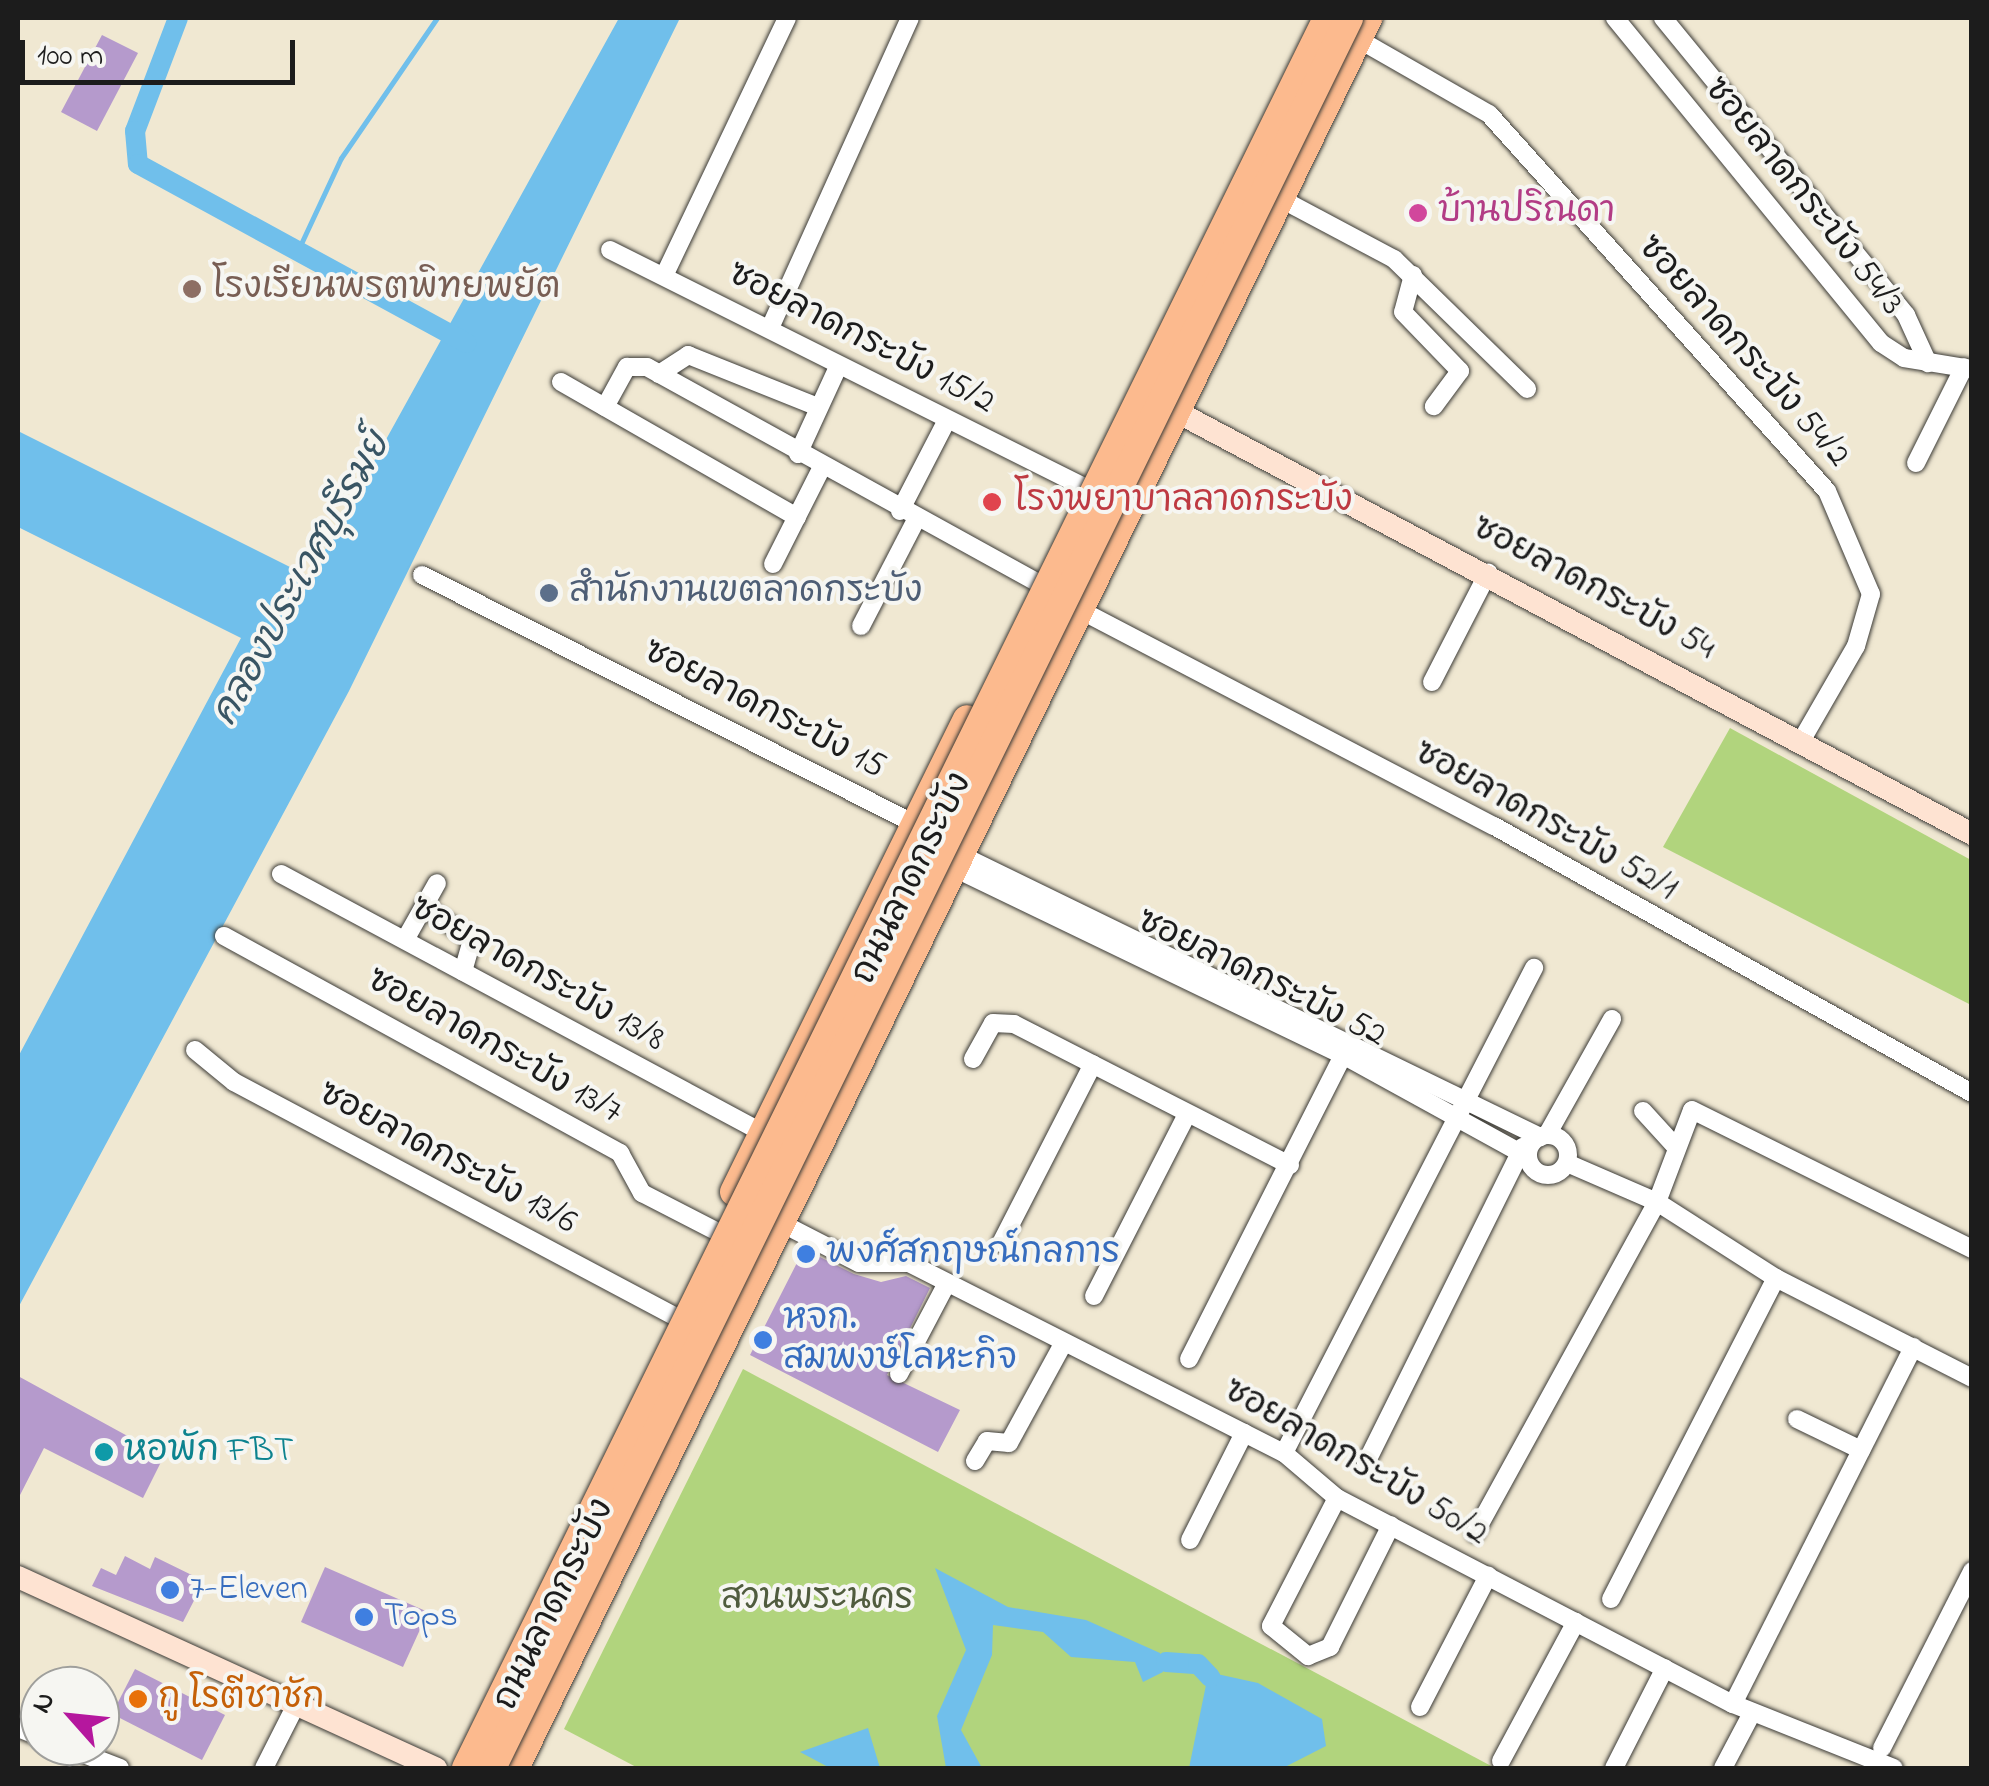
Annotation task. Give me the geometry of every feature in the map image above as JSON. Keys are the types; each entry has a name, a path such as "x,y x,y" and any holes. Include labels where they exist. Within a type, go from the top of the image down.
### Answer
{"main road":[{"name":"ถนนลาดกระบัง","path":"452,1768 1313,18"},
{"path":"466,1768 1328,18"},
{"name":"ถนนลาดกระบัง","path":"516,1768 1084,612 1283,200 1359,24"},
{"path":"492,1768 1359,24"},
{"path":"1130,388 1179,413"},
{"name":"ซอยลาดกระบัง 54","path":"1179,413 1488,573 1972,834"},
{"path":"18,1577 436,1768"}],"street":[{"path":"664,276 787,18"},
{"path":"770,328 910,18"},
{"name":"ซอยลาดกระบัง 54/3","path":"1615,18 1881,343 1928,363 1968,368"},
{"path":"1662,18 1906,316 1928,363"},
{"name":"ซอยลาดกระบัง 54/2","path":"1359,24 1489,114 1827,490 1872,594 1856,646 1800,743"},
{"path":"1283,200 1372,243 1413,276 1527,389"},
{"name":"ซอยลาดกระบัง 15/2","path":"610,250 1082,486"},
{"path":"1413,276 1403,312 1460,371 1434,406"},
{"path":"659,374 688,355 818,407"},
{"path":"606,406 632,364 659,374 821,469 1035,580"},
{"path":"798,454 838,367"},
{"path":"1916,464 1968,368"},
{"path":"561,382 797,516"},
{"path":"862,626 947,420"},
{"path":"772,564 821,469"},
{"path":"1432,682 1488,573"},
{"name":"ซอยลาดกระบัง 15","path":"422,575 915,824"},
{"name":"ซอยลาดกระบัง 52/1","path":"1084,612 1494,826 1972,1093"},
{"name":"ซอยลาดกระบัง 52","path":"962,863 1459,1106 1525,1152 1546,1176 1567,1163 1567,1147 1459,1106"},
{"name":"ซอยลาดกระบัง 13/8","path":"282,874 763,1133"},
{"path":"405,940 437,883"},
{"path":"424,906 472,940 463,972"},
{"name":"ซอยลาดกระบัง 13/7","path":"224,936 620,1154 642,1193 716,1231"},
{"path":"1284,1453 1459,1106 1534,968"},
{"path":"973,1059 1004,1020 1290,1165"},
{"path":"1366,1463 1525,1152 1544,1136 1612,1020"},
{"path":"1189,1359 1290,1165 1344,1047"},
{"name":"ซอยลาดกระบัง 13/6","path":"195,1050 234,1082 675,1316"},
{"path":"1001,1243 1093,1064"},
{"path":"1475,1533 1656,1202 1673,1144 1698,1109 1972,1249"},
{"path":"1643,1111 1673,1144"},
{"path":"1094,1296 1187,1114"},
{"path":"1567,1163 1656,1202 1776,1278 1972,1378"},
{"name":"ซอยลาดกระบัง 50/2","path":"785,1225 859,1263 904,1261 1284,1453 1337,1498 1734,1704 1857,1760 1894,1768"},
{"path":"1611,1599 1776,1278"},
{"path":"899,1374 947,1283"},
{"path":"975,1461 987,1440 1010,1443 1063,1344"},
{"path":"1734,1704 1913,1347"},
{"path":"1797,1419 1862,1450"},
{"path":"1190,1540 1244,1433"},
{"path":"1337,1498 1271,1626 1308,1656 1330,1647 1391,1525"},
{"path":"1882,1748 1972,1572"},
{"path":"1420,1707 1488,1576"},
{"path":"1502,1761 1576,1622"},
{"path":"1614,1768 1666,1668"},
{"path":"264,1768 296,1705"},
{"path":"1724,1768 1752,1713"}],"green space":[{"path":"1730,728 1971,860 1971,1005 1663,847"},
{"name":"สวนพระนคร","path":"743,1369 1495,1768 638,1768 564,1729"}],"water":[{"name":"คลองประเวศบุรีรมย์","path":"619,18 680,18 349,691 18,1308 18,1057 241,638 18,527 18,431 310,577"},
{"path":"935,1568 1008,1607 1086,1620 1160,1653 1163,1672 1143,1682 1135,1662 1071,1657 1043,1632 993,1625 992,1655 961,1730 982,1768 946,1768 937,1716 966,1650"},
{"path":"1217,1674 1258,1683 1322,1719 1326,1746 1283,1768 1189,1768 1206,1685"},
{"path":"868,1728 880,1768 830,1768 800,1752"}],"building":[{"path":"102,35 138,53 97,131 61,112"},
{"path":"804,1249 854,1274 881,1282 906,1276 930,1288 887,1375 960,1410 938,1452 750,1355"},
{"name":"หอพัก FBT","path":"18,1376 164,1456 143,1498 44,1448 18,1499"},
{"name":"7-Eleven","path":"125,1556 150,1569 155,1557 204,1581 183,1622 92,1586 101,1568 116,1575"},
{"name":"Tops","path":"325,1567 428,1612 403,1667 301,1622"},
{"path":"135,1669 225,1715 202,1760 120,1718 120,1698"}],"waterway":[{"path":"178,18 135,131 138,164 466,343"},
{"path":"299,248 341,158 437,18"},
{"path":"1166,1662 1198,1664 1210,1677"}],"place":[{"name":"บ้านปริณดา","path":"1418,213"},
{"name":"โรงเรียนพรตพิทยพยัต","path":"192,289"},
{"name":"โรงพยาบาลลาดกระบัง","path":"992,502"},
{"name":"สำนักงานเขตลาดกระบัง","path":"549,593"},
{"name":"พงศ์สกฤษณ์กลการ","path":"806,1254"},
{"name":"หจก. สมพงษ์โลหะกิจ","path":"763,1340"},
{"name":"หอพัก FBT","path":"104,1452"},
{"name":"7-Eleven","path":"170,1590"},
{"name":"Tops","path":"364,1617"},
{"name":"กู โรตีชาชัก","path":"138,1699"}]}
